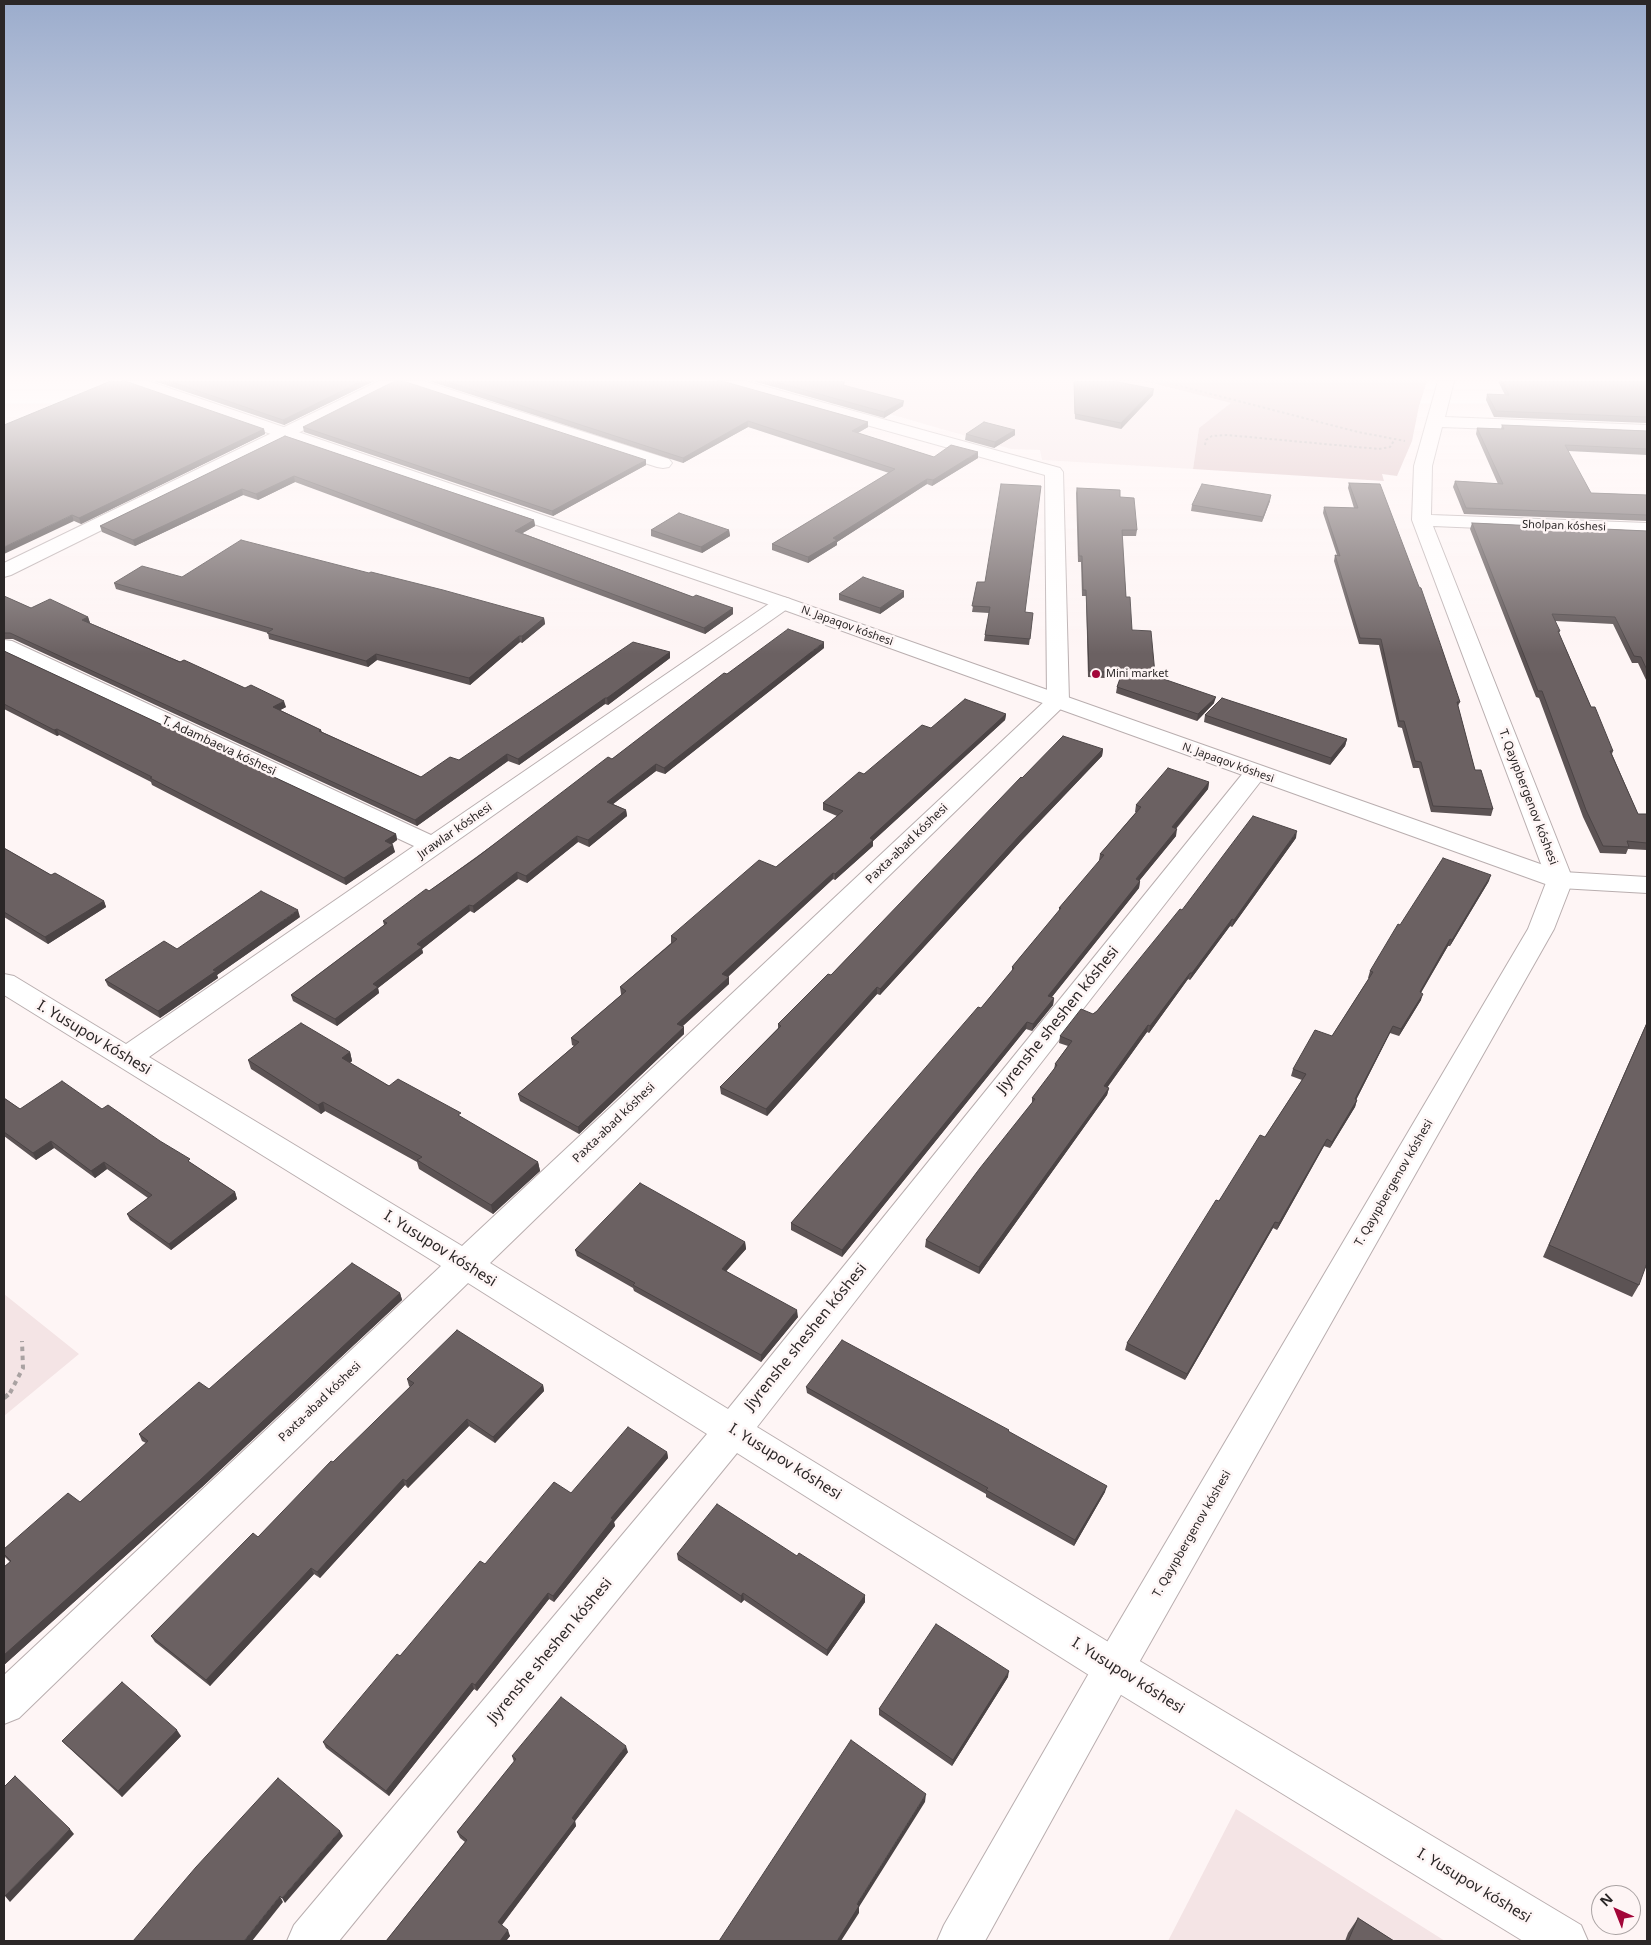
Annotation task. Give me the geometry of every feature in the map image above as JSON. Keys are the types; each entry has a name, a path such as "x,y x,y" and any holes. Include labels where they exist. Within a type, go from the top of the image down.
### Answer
{"street":[{"path":"4,571 206,472"},
{"name":"N. Japaqov kóshesi","path":"398,472 782,603 1560,880 1647,885"},
{"path":"1053,472 1058,701"},
{"name":"T. Qayıpbergenov kóshesi","path":"960,1941 1114,1668 1541,929 1560,880 1421,520 1422,472"},
{"name":"Sholpan kóshesi","path":"1421,520 1647,530"},
{"name":"Jırawlar kóshesi","path":"127,1058 782,603"},
{"name":"T. Adambaeva kóshesi","path":"4,646 434,846"},
{"name":"Paxta-abad kóshesi","path":"4,1703 1058,701"},
{"name":"Jiyrenshe sheshen kóshesi","path":"310,1941 733,1430 1256,772"},
{"name":"I. Yusupov kóshesi","path":"4,983 465,1264 1114,1668 1565,1941"}],"path":[{"path":"4,1398 10,1393 22,1368 22,1341"}],"shaded area":[{"path":"1237,472 1399,472 1397,476 1382,474 1384,481"},
{"path":"4,1294 79,1354 4,1416"},
{"path":"1236,1809 1445,1941 1168,1941"}],"building":[{"path":"4,472 175,472 79,518 72,515 4,547"},
{"path":"211,472 391,472 534,520 515,531 693,597 696,595 733,608 704,628 294,476 256,494 242,489 133,540 100,526"},
{"path":"436,472 624,472 552,511"},
{"path":"890,472 946,472 933,480 927,479 833,538 837,540 808,557 772,544"},
{"path":"1497,472 1579,472 1591,493 1647,495 1647,515 1466,508 1455,481 1503,484"},
{"path":"1349,483 1380,484 1421,588 1460,702 1457,702 1475,770 1481,770 1493,809 1433,806 1421,762 1415,761 1404,721 1399,721 1381,639 1360,638 1335,555 1340,556 1324,507 1358,508"},
{"path":"1001,484 1041,486 1025,612 1033,613 1030,639 985,635 990,607 972,606 977,582 985,582"},
{"path":"1202,484 1271,495 1263,517 1192,505"},
{"path":"1077,488 1120,490 1120,497 1134,498 1137,530 1122,530 1126,597 1130,597 1132,630 1151,631 1155,674 1149,674 1216,697 1198,714 1117,687 1122,673 1089,671 1086,590 1083,590 1082,556 1079,556"},
{"path":"679,513 729,530 701,547 651,530"},
{"path":"1472,523 1647,531 1647,670 1641,657 1634,656 1615,617 1552,614 1591,707 1595,707 1613,751 1610,751 1638,814 1647,814 1647,843 1627,841 1629,847 1603,846 1586,810 1542,691 1538,691"},
{"path":"241,540 443,590 544,618 522,636 519,636 469,678 376,654 366,661 267,633 273,629 114,583 142,566 182,577"},
{"path":"863,577 904,591 880,608 839,594"},
{"path":"4,596 31,608 50,599 88,617 82,620 180,662 184,660 245,688 251,685 284,701 273,707 321,730 319,731 421,777 450,757 459,760 633,642 670,652 518,759 507,754 415,820 10,633 4,633"},
{"path":"788,629 824,642 664,768 656,764 607,802 626,810 588,840 577,836 526,876 517,872 473,906 469,905 417,944 422,947 373,984 378,987 335,1019 291,995 387,923 383,921 426,889 429,891 476,858 608,757 612,759 724,673 727,674"},
{"path":"4,651 396,834 385,841 393,845 344,878 150,778 152,777 4,704"},
{"path":"1222,698 1347,739 1331,758 1205,715"},
{"path":"965,699 1006,714 870,838 873,840 835,874 833,873 722,974 729,977 677,1024 684,1027 578,1127 518,1094 579,1042 571,1038 626,991 620,987 677,939 671,936 759,860 776,867 843,811 823,803 859,772 864,774 922,725 931,728"},
{"path":"1063,736 1103,749 1020,835 880,989 877,987 766,1109 720,1087 781,1026 778,1024 828,974 831,975 1021,777"},
{"path":"1168,768 1209,782 1172,827 1177,829 1136,879 1140,881 1048,996 1054,998 1033,1024 1027,1022 842,1250 791,1223 978,1007 981,1008 1061,908 1059,908 1104,855 1100,854 1141,807 1136,805"},
{"path":"1253,816 1297,831 1234,920 1232,919 1150,1026 1148,1025 1104,1086 1109,1088 979,1267 926,1240 1035,1099 1032,1098 1057,1065 1055,1064 1072,1041 1060,1036 1081,1009 1093,1014 1097,1011 1180,909 1182,910"},
{"path":"4,848 51,875 55,873 104,901 45,937 4,912"},
{"path":"1443,858 1491,875 1452,940 1450,939 1420,992 1423,994 1401,1029 1393,1026 1355,1099 1357,1100 1332,1142 1327,1139 1279,1223 1275,1222 1187,1374 1127,1343 1216,1200 1219,1201 1260,1135 1265,1137 1306,1074 1293,1069 1315,1030 1332,1036 1373,972 1370,971 1398,924 1400,925"},
{"path":"261,891 298,910 158,1011 105,980 164,941 177,949"},
{"path":"301,1023 350,1052 342,1058 389,1086 398,1079 461,1113 458,1115 538,1162 491,1205 417,1160 422,1157 323,1102 318,1105 248,1060"},
{"path":"1647,1023 1647,1263 1639,1285 1549,1245"},
{"path":"62,1081 102,1109 108,1105 190,1159 188,1161 235,1192 169,1244 127,1214 152,1195 104,1162 91,1171 51,1141 33,1153 4,1132 4,1098 20,1109"},
{"path":"640,1183 745,1242 722,1269 797,1310 761,1355 633,1285 635,1283 575,1250"},
{"path":"352,1263 400,1293 199,1481 4,1655 4,1567 11,1561 4,1554 4,1549 68,1493 80,1502 148,1441 139,1434 199,1382 209,1389"},
{"path":"457,1330 543,1385 493,1437 467,1419 406,1481 403,1479 317,1572 311,1568 206,1680 151,1636 253,1533 258,1537 331,1461 333,1462 414,1383 407,1379"},
{"path":"842,1340 1009,1430 1107,1486 1075,1540 986,1490 988,1488 806,1387"},
{"path":"628,1427 667,1452 611,1518 613,1519 553,1596 548,1593 475,1685 472,1683 386,1791 323,1742 397,1654 400,1656 480,1561 485,1564 554,1482 571,1493"},
{"path":"717,1504 797,1556 799,1553 865,1595 827,1650 743,1593 741,1596 677,1554"},
{"path":"936,1624 1009,1671 953,1760 879,1709"},
{"path":"122,1682 177,1730 118,1791 62,1741"},
{"path":"561,1697 626,1746 572,1818 575,1821 498,1922 508,1930 500,1941 386,1941 467,1840 457,1832 516,1759 512,1756"},
{"path":"851,1740 926,1794 857,1904 859,1906 837,1941 719,1941"},
{"path":"15,1776 70,1829 5,1896 4,1787"},
{"path":"278,1778 340,1831 282,1898 280,1896 244,1941 133,1941 196,1867"},
{"path":"1358,1918 1394,1941 1348,1941"}],"place":[{"name":"Mini market","path":"1096,674"}]}
